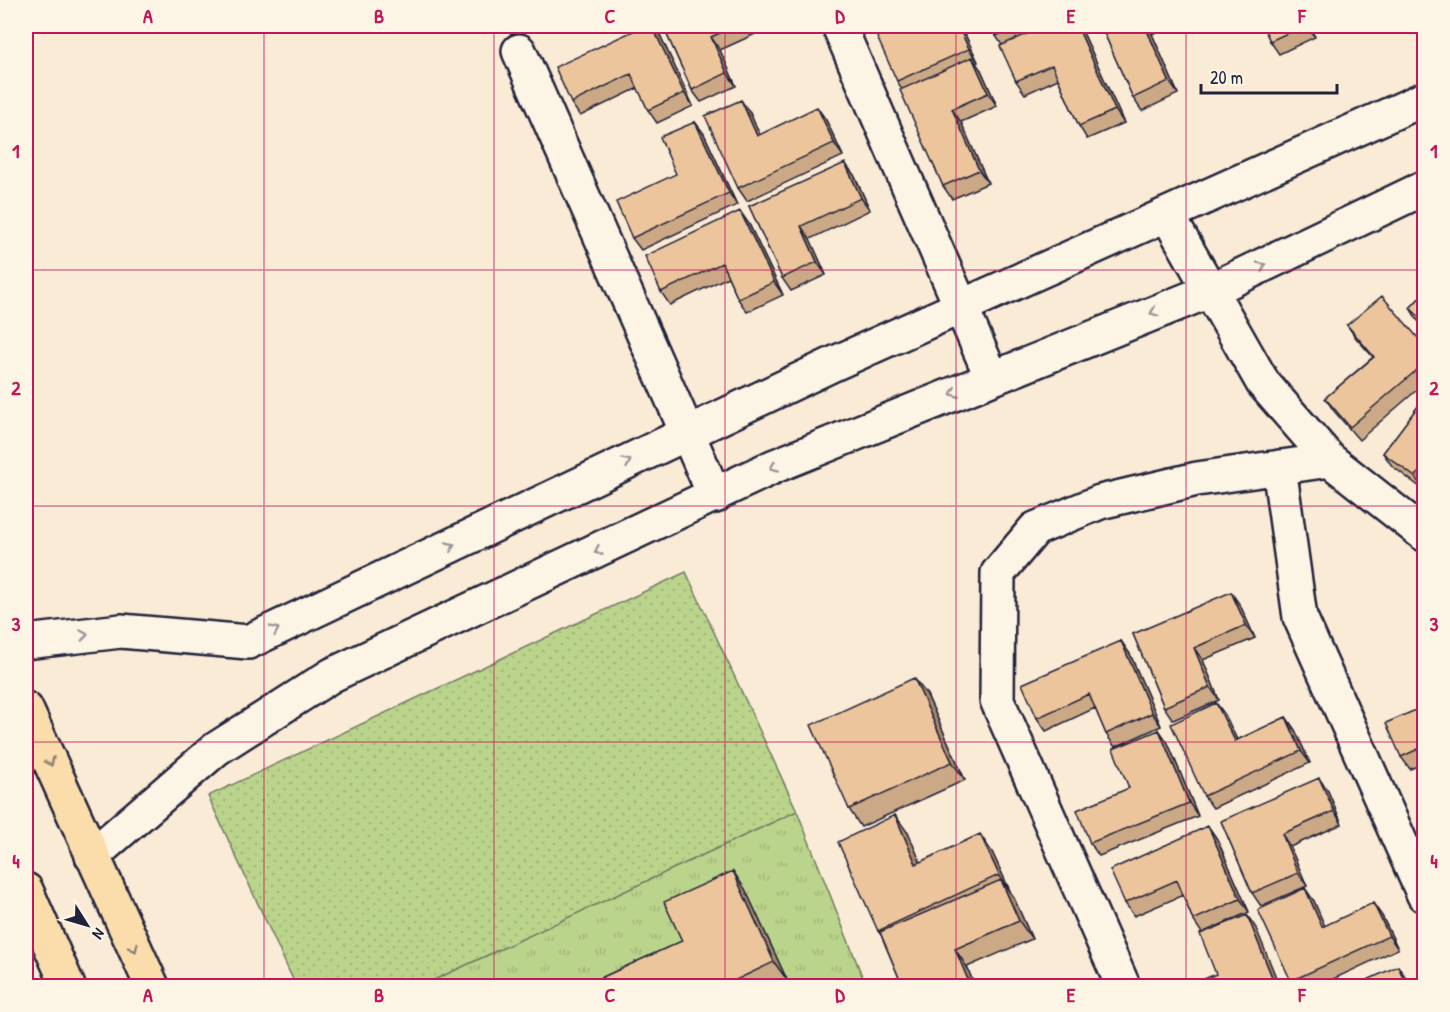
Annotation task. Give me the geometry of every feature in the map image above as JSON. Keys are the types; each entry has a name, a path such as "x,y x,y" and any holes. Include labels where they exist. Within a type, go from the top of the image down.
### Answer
{"main road":[{"path":"26,709 152,987"},
{"path":"28,905 68,987"}],"street":[{"path":"839,26 992,378"},
{"path":"519,51 715,496"},
{"path":"26,642 121,631 248,642 687,434 960,308 1425,99"},
{"path":"93,856 216,749 332,675 775,466 1209,291 1425,188"},
{"path":"1168,216 1263,383 1330,460 1425,534"},
{"path":"1123,987 997,700 998,573 1035,530 1100,502 1197,478 1330,460"},
{"path":"1279,467 1300,617 1425,895"}],"green space":[{"path":"686,572 797,811 421,986 296,986 208,796"},
{"path":"797,811 866,986 421,986"}],"building":[{"path":"644,26 652,26 684,93 648,110 631,74 571,103 555,67"},
{"path":"663,26 736,26 711,37 727,73 692,90"},
{"path":"872,26 915,26 916,30 926,26 958,26 969,49 897,81"},
{"path":"991,26 1018,26 996,36"},
{"path":"1045,26 1077,26 1115,110 1079,126 1052,65 1016,81 1000,46"},
{"path":"1101,26 1145,26 1169,81 1133,98"},
{"path":"1263,26 1303,26 1270,41"},
{"path":"972,57 988,93 952,109 979,170 943,186 900,90"},
{"path":"741,100 757,136 817,107 834,143 738,188 705,116"},
{"path":"695,122 729,193 632,238 616,202 676,174 660,137"},
{"path":"845,163 861,198 801,226 817,262 782,278 749,206"},
{"path":"740,211 774,282 738,299 722,263 661,292 645,256"},
{"path":"1425,292 1425,322 1410,308"},
{"path":"1382,296 1425,346 1425,363 1350,427 1325,398 1374,357 1347,325"},
{"path":"1425,397 1425,464 1415,477 1383,453"},
{"path":"1231,592 1246,625 1194,648 1210,687 1164,707 1133,634"},
{"path":"1121,641 1152,713 1106,734 1089,694 1037,718 1022,684"},
{"path":"914,678 952,762 849,809 811,725"},
{"path":"1216,703 1235,741 1286,717 1301,751 1204,796 1171,724"},
{"path":"1425,706 1425,746 1401,757 1386,723"},
{"path":"1159,730 1189,803 1090,843 1077,810 1129,788 1113,749"},
{"path":"1319,778 1334,811 1282,834 1298,873 1252,893 1221,821"},
{"path":"895,815 916,864 980,834 999,875 878,931 838,842"},
{"path":"1208,826 1240,899 1193,920 1177,880 1125,903 1110,870"},
{"path":"733,871 774,962 721,987 581,987 682,941 664,902"},
{"path":"1001,880 1019,921 955,949 971,987 903,987 880,932"},
{"path":"1305,888 1322,927 1373,903 1389,936 1291,981 1258,910"},
{"path":"1247,915 1276,987 1185,987 1216,974 1200,934"},
{"path":"1398,966 1407,987 1352,987"}]}
